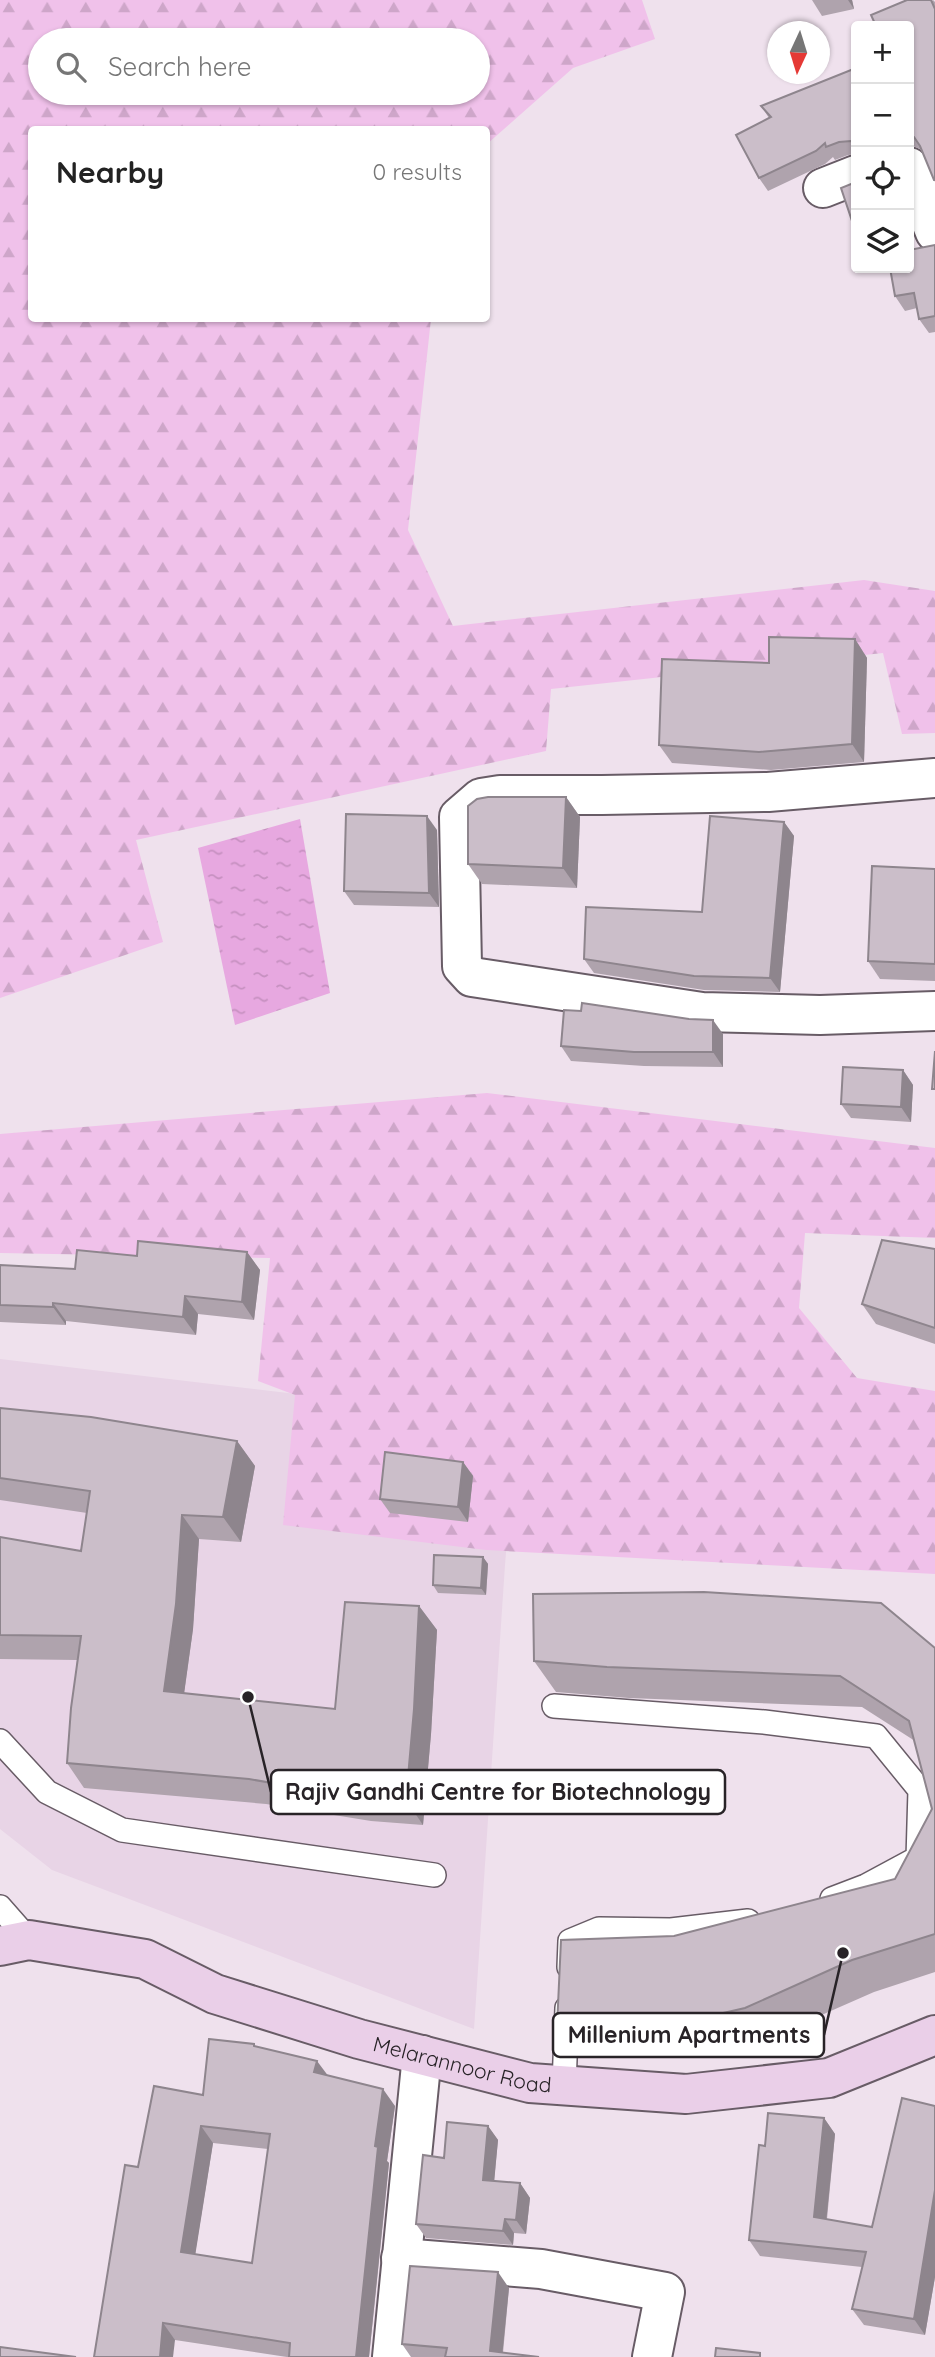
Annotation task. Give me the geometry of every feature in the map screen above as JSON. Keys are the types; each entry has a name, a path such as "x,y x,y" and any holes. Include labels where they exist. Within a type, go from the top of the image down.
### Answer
{"street":[{"path":"914,180 935,232"},
{"path":"935,779 768,792 602,796 500,795 481,798 459,817 462,966 472,978 702,1012 820,1015 935,1011"},
{"name":"Melarannoor Road","path":"15,1942 145,1959 215,1994 359,2039 530,2083 687,2094 829,2078 935,2035"},
{"path":"392,2357 422,2055"},
{"path":"401,2258 541,2270 665,2292 652,2357"}],"lane":[{"path":"554,1706 764,1722 876,1736 920,1790 918,1858 866,1886 810,1908"},
{"path":"0,1741 47,1792 122,1830 434,1875"},
{"path":"0,1907 15,1942"},
{"path":"564,2085 570,1941 599,1928 671,1930 774,1918"}],"shaded area":[{"path":"0,1359 517,1420 474,2029 52,1870 0,1829"}],"green space":[{"path":"0,0 642,0 655,39 573,68 490,141 490,126 28,126 28,322 431,322 408,530 453,626 864,580 935,591 935,733 902,734 883,653 551,689 546,751 136,840 163,942 0,998"},
{"path":"487,1093 935,1148 935,1238 805,1233 799,1308 857,1378 935,1391 935,1574 486,1550 283,1525 295,1395 258,1381 270,1258 0,1253 0,1134"}],"water":[{"path":"300,819 330,993 235,1025 198,848"}],"building":[{"path":"907,0 931,0 935,9 935,180 914,137 914,21 874,21 871,15"},
{"path":"851,70 851,141 826,147 825,143 816,151 759,178 736,135 771,117 761,106 816,84 830,84 830,78"},
{"path":"851,184 851,218 841,188"},
{"path":"935,245 935,316 919,319 914,293 895,296 891,273 914,273 914,249"},
{"path":"769,637 855,639 852,744 759,752 659,745 662,659 769,663"},
{"path":"566,797 563,868 468,864 468,806 477,799"},
{"path":"346,814 427,816 429,893 344,891"},
{"path":"710,816 784,822 770,978 694,976 584,959 586,907 702,912"},
{"path":"872,866 935,869 935,964 868,961"},
{"path":"582,1003 713,1020 713,1052 634,1052 561,1046 564,1010 581,1011"},
{"path":"935,1051 935,1089 932,1089"},
{"path":"843,1067 903,1070 901,1107 841,1104"},
{"path":"882,1240 935,1249 935,1328 862,1304"},
{"path":"138,1241 247,1252 242,1302 185,1296 183,1317 53,1303 53,1307 0,1305 0,1265 75,1269 77,1250 137,1256"},
{"path":"0,1408 91,1417 237,1441 223,1517 182,1515 176,1604 164,1691 335,1709 345,1602 419,1606 406,1800 353,1797 249,1779 67,1763 81,1636 0,1635 0,1537 81,1551 90,1491 0,1478"},
{"path":"385,1452 463,1462 458,1507 380,1499"},
{"path":"434,1555 483,1557 481,1588 433,1585"},
{"path":"704,1592 881,1603 935,1648 935,1934 852,1960 745,2008 662,2027 557,2027 561,1940 674,1936 895,1879 932,1809 909,1721 840,1676 607,1667 534,1661 533,1594"},
{"path":"209,2039 254,2044 317,2061 314,2072 383,2089 375,2146 378,2147 356,2357 289,2357 290,2343 163,2323 160,2357 94,2357 125,2165 138,2167 154,2086 203,2095","holes":["201,2126 270,2134 252,2263 181,2252"]},
{"path":"902,2098 935,2106 935,2190 914,2319 852,2309 866,2252 749,2240 759,2145 765,2146 768,2113 824,2118 814,2217 872,2227"},
{"path":"447,2122 488,2126 483,2180 520,2183 516,2220 505,2219 503,2231 416,2224 423,2155 444,2158"},
{"path":"410,2266 498,2272 490,2351 539,2357 445,2357 447,2348 402,2344"},
{"path":"0,2347 76,2357 0,2357"},
{"path":"716,2348 760,2353 760,2357 715,2357"}],"place":[{"name":"Rajiv Gandhi Centre for Biotechnology","path":"248,1697"},
{"name":"Millenium Apartments","path":"843,1953"}]}
